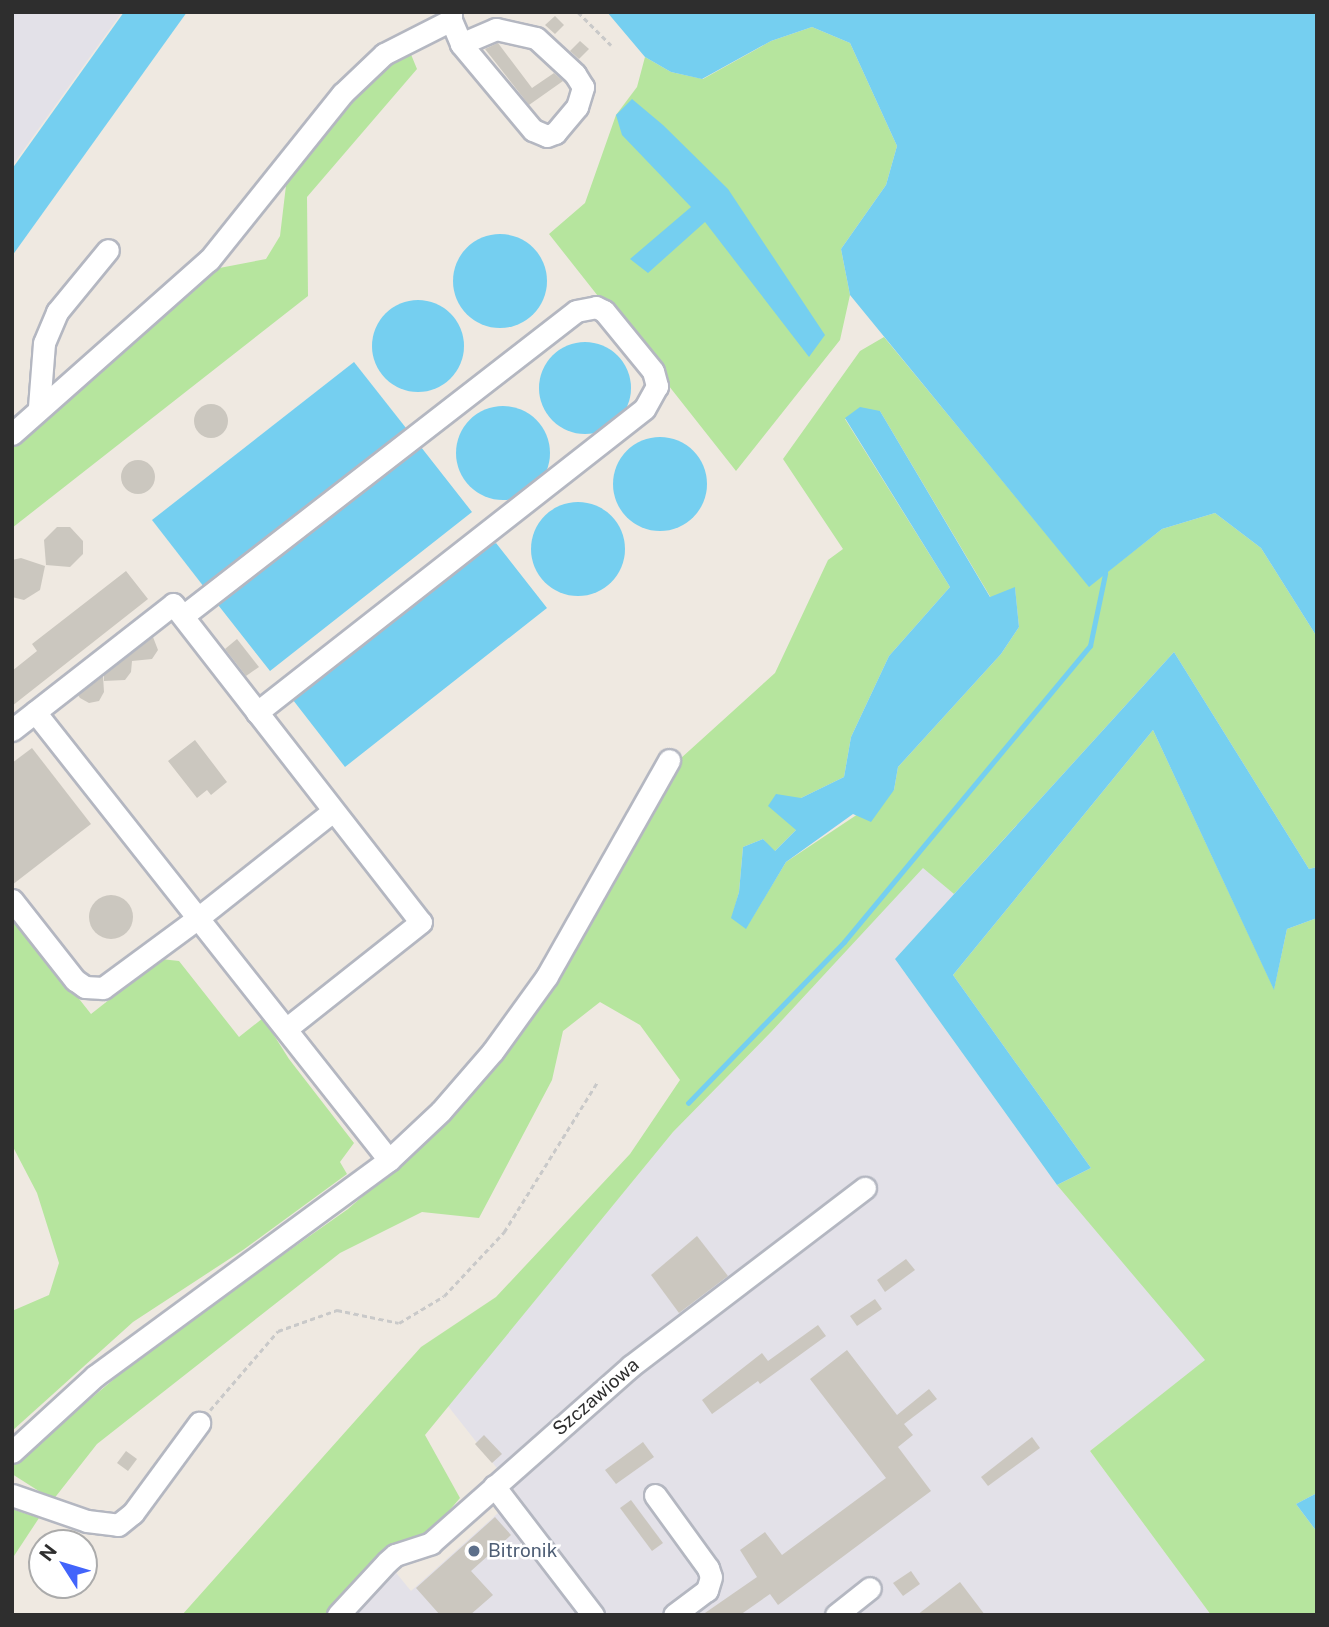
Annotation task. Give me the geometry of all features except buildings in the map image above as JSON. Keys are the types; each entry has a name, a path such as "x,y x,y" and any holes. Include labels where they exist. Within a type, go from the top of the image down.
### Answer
{"lane":[{"path":"12,433 39,407 142,322 209,260 342,94 384,54 451,16 461,44 533,130 547,136 555,133 577,107 583,87 575,74 536,38 496,29 461,44"},
{"path":"39,407 44,343 57,312 108,250"},
{"path":"183,616 576,311 596,307 604,311 653,371 657,386 644,409 257,712"},
{"path":"12,730 173,604 421,922 286,1029"},
{"path":"35,712 389,1160"},
{"path":"12,1452 105,1369 389,1160 441,1111 523,1012 547,976 669,760"},
{"path":"12,900 75,980 91,989 109,985 333,811"},
{"name":"Szczawiowa","path":"338,1615 395,1555 431,1543 631,1366 865,1188"},
{"path":"12,1495 88,1521 118,1524 133,1513 199,1423"},
{"path":"494,1486 593,1615"},
{"path":"655,1495 708,1568 711,1577 707,1590 674,1615"},
{"path":"836,1615 870,1588"}],"path":[{"path":"578,12 611,45"},
{"path":"199,1423 278,1331 337,1310 399,1324 444,1296 504,1232 598,1081"}],"shaded area":[{"path":"12,12 122,12 12,166"},
{"path":"923,867 954,894 895,959 1057,1185 1206,1360 1090,1451 1211,1615 350,1615 393,1569 411,1591 518,1495 448,1406 673,1132 772,1031"}],"green space":[{"path":"812,27 850,43 897,146 886,185 841,249 850,295 840,340 736,471 549,234 585,203 616,115 637,87 645,57 671,72 703,79 771,41"},
{"path":"410,52 417,69 307,197 308,296 12,528 12,446 209,270 266,259 280,236 287,177 374,70"},
{"path":"884,337 1089,586 1162,529 1215,513 1261,548 1317,637 1317,867 1309,869 1174,652 954,894 923,868 772,1031 673,1132 425,1435 460,1498 432,1531 395,1546 357,1579 324,1615 182,1615 421,1347 496,1297 630,1154 680,1080 640,1025 600,1002 563,1031 552,1080 479,1218 422,1212 340,1253 97,1444 53,1500 12,1474 12,1465 152,1347 348,1209 439,1130 522,1029 628,854 680,759 775,673 828,560 843,549 783,459 860,351","holes":["880,411 991,598 1015,588 1019,627 1001,654 898,767 894,790 786,862 746,928 732,917 739,892 743,847 763,839 774,852 796,830 801,798 844,777 851,737 889,656 950,587 845,419"]},
{"path":"1153,730 1274,989 1287,929 1317,918 1317,1493 1296,1504 1317,1532 1317,1615 1211,1615 1090,1451 1205,1360 1057,1185 1091,1168 953,975"},
{"path":"12,914 91,1014 161,959 179,961 239,1037 263,1018 289,1059 354,1143 340,1162 347,1174 243,1250 133,1322 12,1431 12,1311 49,1295 59,1263 37,1193 12,1145"},
{"path":"12,1509 39,1518 32,1529 28,1529 28,1535 12,1559"}],"water":[{"path":"124,12 187,12 12,256 12,169"},
{"path":"607,12 1317,12 1317,637 1261,548 1215,513 1162,529 1089,587 850,295 841,249 886,185 897,146 850,43 812,27 771,41 702,79 671,72 645,57"},
{"path":"632,99 663,125 728,189 825,335 809,357 705,222 648,273 630,259 691,207 622,135 616,115"},
{"path":"500,234 518,238 533,248 543,263 547,281 543,299 533,314 518,324 500,328 482,324 467,314 457,299 453,281 457,263 467,248 482,238"},
{"path":"418,300 436,303 451,313 461,328 464,346 461,364 451,379 436,389 418,392 400,389 385,379 375,364 372,346 375,328 385,313 400,303"},
{"path":"585,342 603,345 618,355 628,370 631,388 628,406 618,421 603,431 585,434 567,431 552,421 542,406 539,388 542,370 552,355 567,345"},
{"path":"354,362 406,428 407,433 210,587 204,587 152,520"},
{"path":"503,406 521,410 536,420 546,435 550,453 546,471 536,486 521,496 503,500 485,496 470,486 460,471 456,453 460,435 470,420 485,410"},
{"path":"860,407 880,411 990,597 1015,587 1019,627 1001,654 898,767 894,790 871,822 853,814 786,862 746,929 731,918 739,892 743,847 763,839 775,851 796,830 768,806 776,794 801,798 844,777 851,737 889,656 950,587 845,418"},
{"path":"660,437 678,441 693,451 703,466 707,484 703,502 693,517 678,527 660,531 642,527 627,517 617,502 613,484 617,466 627,451 642,441"},
{"path":"415,445 418,449 421,447 472,512 270,671 215,601"},
{"path":"578,502 596,506 611,516 621,531 625,549 621,567 611,582 596,592 578,596 560,592 545,582 535,567 531,549 535,531 545,516 560,506"},
{"path":"490,540 496,543 547,608 345,767 293,700 294,694"},
{"path":"1174,652 1309,869 1317,867 1317,918 1287,929 1274,990 1153,730 953,975 1091,1168 1057,1185 895,959"},
{"path":"1317,1493 1317,1532 1296,1504"}],"waterway":[{"path":"688,1103 844,942 1090,646 1105,574"}],"place":[{"name":"Bitronik","path":"474,1551"}]}
